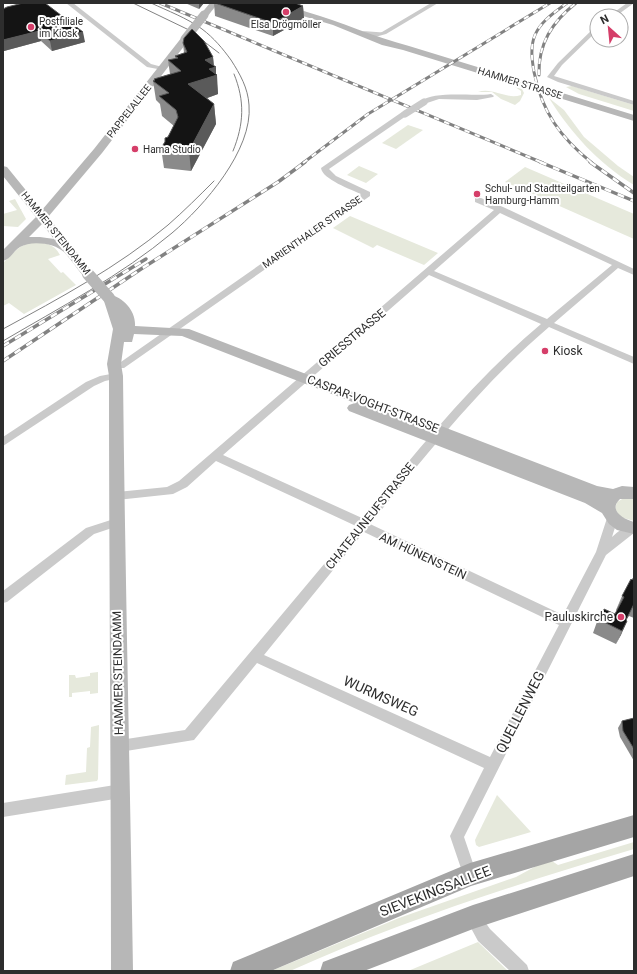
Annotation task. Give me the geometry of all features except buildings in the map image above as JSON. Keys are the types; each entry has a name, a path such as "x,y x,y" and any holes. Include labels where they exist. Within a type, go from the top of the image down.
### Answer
{"main road":[{"name":"PAPPELALLEE","path":"3,257 64,191 214,3"},
{"name":"HAMMER STRASSE","path":"269,3 379,34 406,48"},
{"name":"HAMMER STRASSE","path":"286,3 362,30 385,43 406,48 634,118"},
{"name":"HAMMER STEINDAMM","path":"3,169 109,298 117,320 125,334 117,350 114,364 119,371 117,605 121,791 122,971"},
{"path":"26,197 34,199 48,198 64,191"},
{"path":"14,245 30,240 41,239 51,241 67,248"},
{"name":"CASPAR-VOGHT-STRASSE","path":"125,334 171,331 184,332 301,382"},
{"name":"CASPAR-VOGHT-STRASSE","path":"125,334 178,340 195,345 301,382 436,434 595,490 614,495 623,492 633,492"},
{"name":"CASPAR-VOGHT-STRASSE","path":"436,434 590,499 620,525 633,528"},
{"path":"609,514 608,501 614,495"},
{"name":"SIEVEKINGSALLEE","path":"242,971 470,875 634,826"},
{"path":"332,971 474,917 634,865"}],"street":[{"path":"69,3 149,66 163,68"},
{"path":"379,34 435,3"},
{"name":"HAMMER STRASSE","path":"362,30 388,30"},
{"name":"HAMMER STRASSE","path":"589,35 560,64 550,77 634,103"},
{"name":"MARIENTHALER STRASSE","path":"3,442 90,384 119,371 171,331 367,194 333,178 325,171 325,168 424,102 438,97 477,98 491,96"},
{"path":"478,200 634,272"},
{"name":"GRIESSTRASSE","path":"117,496 175,489 183,484 217,457 301,382 500,210"},
{"name":"CHATEAUNEUFSTRASSE","path":"120,746 189,736 364,525 436,434 490,377 548,323 618,264"},
{"path":"430,272 634,361"},
{"name":"AM HÜNENSTEIN","path":"217,457 364,525 371,531 565,622"},
{"name":"QUELLENWEG","path":"470,875 458,836 565,622 602,552 609,514"},
{"path":"3,598 90,531 117,522"},
{"name":"QUELLENWEG","path":"602,552 633,528"},
{"name":"WURMSWEG","path":"256,657 493,764"},
{"path":"3,810 121,791"},
{"path":"474,917 484,935 521,971"}],"shaded area":[{"path":"572,86 634,105 634,111 579,94 566,87"},
{"path":"515,87 522,89 524,93 520,101 515,105 501,99 492,92 478,92 489,91 510,96 521,95 521,91"},
{"path":"549,98 564,110 584,137 618,166 634,177 634,185 609,167 586,146 566,123"},
{"path":"408,125 423,130 396,149 382,143"},
{"path":"359,166 378,174 366,183 347,175"},
{"path":"525,167 634,214 634,239 505,182"},
{"path":"15,199 26,219 18,227 3,226 3,214 17,210 9,201"},
{"path":"350,216 438,253 424,265 377,245 373,248 333,228"},
{"path":"36,241 50,245 58,251 60,255 48,259 61,273 63,272 76,285 24,314 9,303 3,306 3,263 21,247"},
{"path":"624,498 634,499 634,521 620,517 615,509 617,502"},
{"path":"98,672 98,693 90,694 90,691 72,693 72,697 69,697 69,675 75,675 76,678 90,676 90,673"},
{"path":"99,725 97,781 65,785 66,775 86,772 87,748 90,747 91,727"},
{"path":"497,795 531,832 479,847 476,845 475,840"},
{"path":"634,842 634,849 460,904 374,936 290,971 271,971 399,918 516,877 549,859 558,865"},
{"path":"478,942 508,971 408,971"}],"tram line":[{"path":"133,3 189,30 219,53"},
{"path":"3,341 111,277 172,233 198,208 224,176 235,158 243,140 248,122 249,105 243,81 231,60 218,44 202,29 184,18 151,3"},
{"path":"233,151 237,141 242,112 238,84 234,74"},
{"path":"3,329 67,294 129,255 168,225 214,181"}],"railway":[{"path":"160,3 391,100"},
{"path":"391,100 550,3"},
{"path":"567,3 549,17 541,25 535,35 532,44 533,67 537,86 547,112 562,133 592,163"},
{"path":"539,75 541,53 548,34 567,10 576,3"},
{"path":"303,163 368,114 391,100"},
{"path":"391,100 543,163"},
{"path":"3,361 141,269 278,182 305,162"},
{"path":"540,162 634,201"},
{"path":"590,162 634,193"},
{"path":"3,346 146,259"}],"place":[{"name":"Elsa Drögmöller","path":"286,12"},
{"name":"Postfiliale im Kiosk","path":"31,27"},
{"name":"Hama Studio","path":"135,149"},
{"name":"Schul- und Stadtteilgarten Hamburg-Hamm","path":"477,194"},
{"name":"Kiosk","path":"545,351"},
{"name":"Pauluskirche","path":"621,617"}]}
